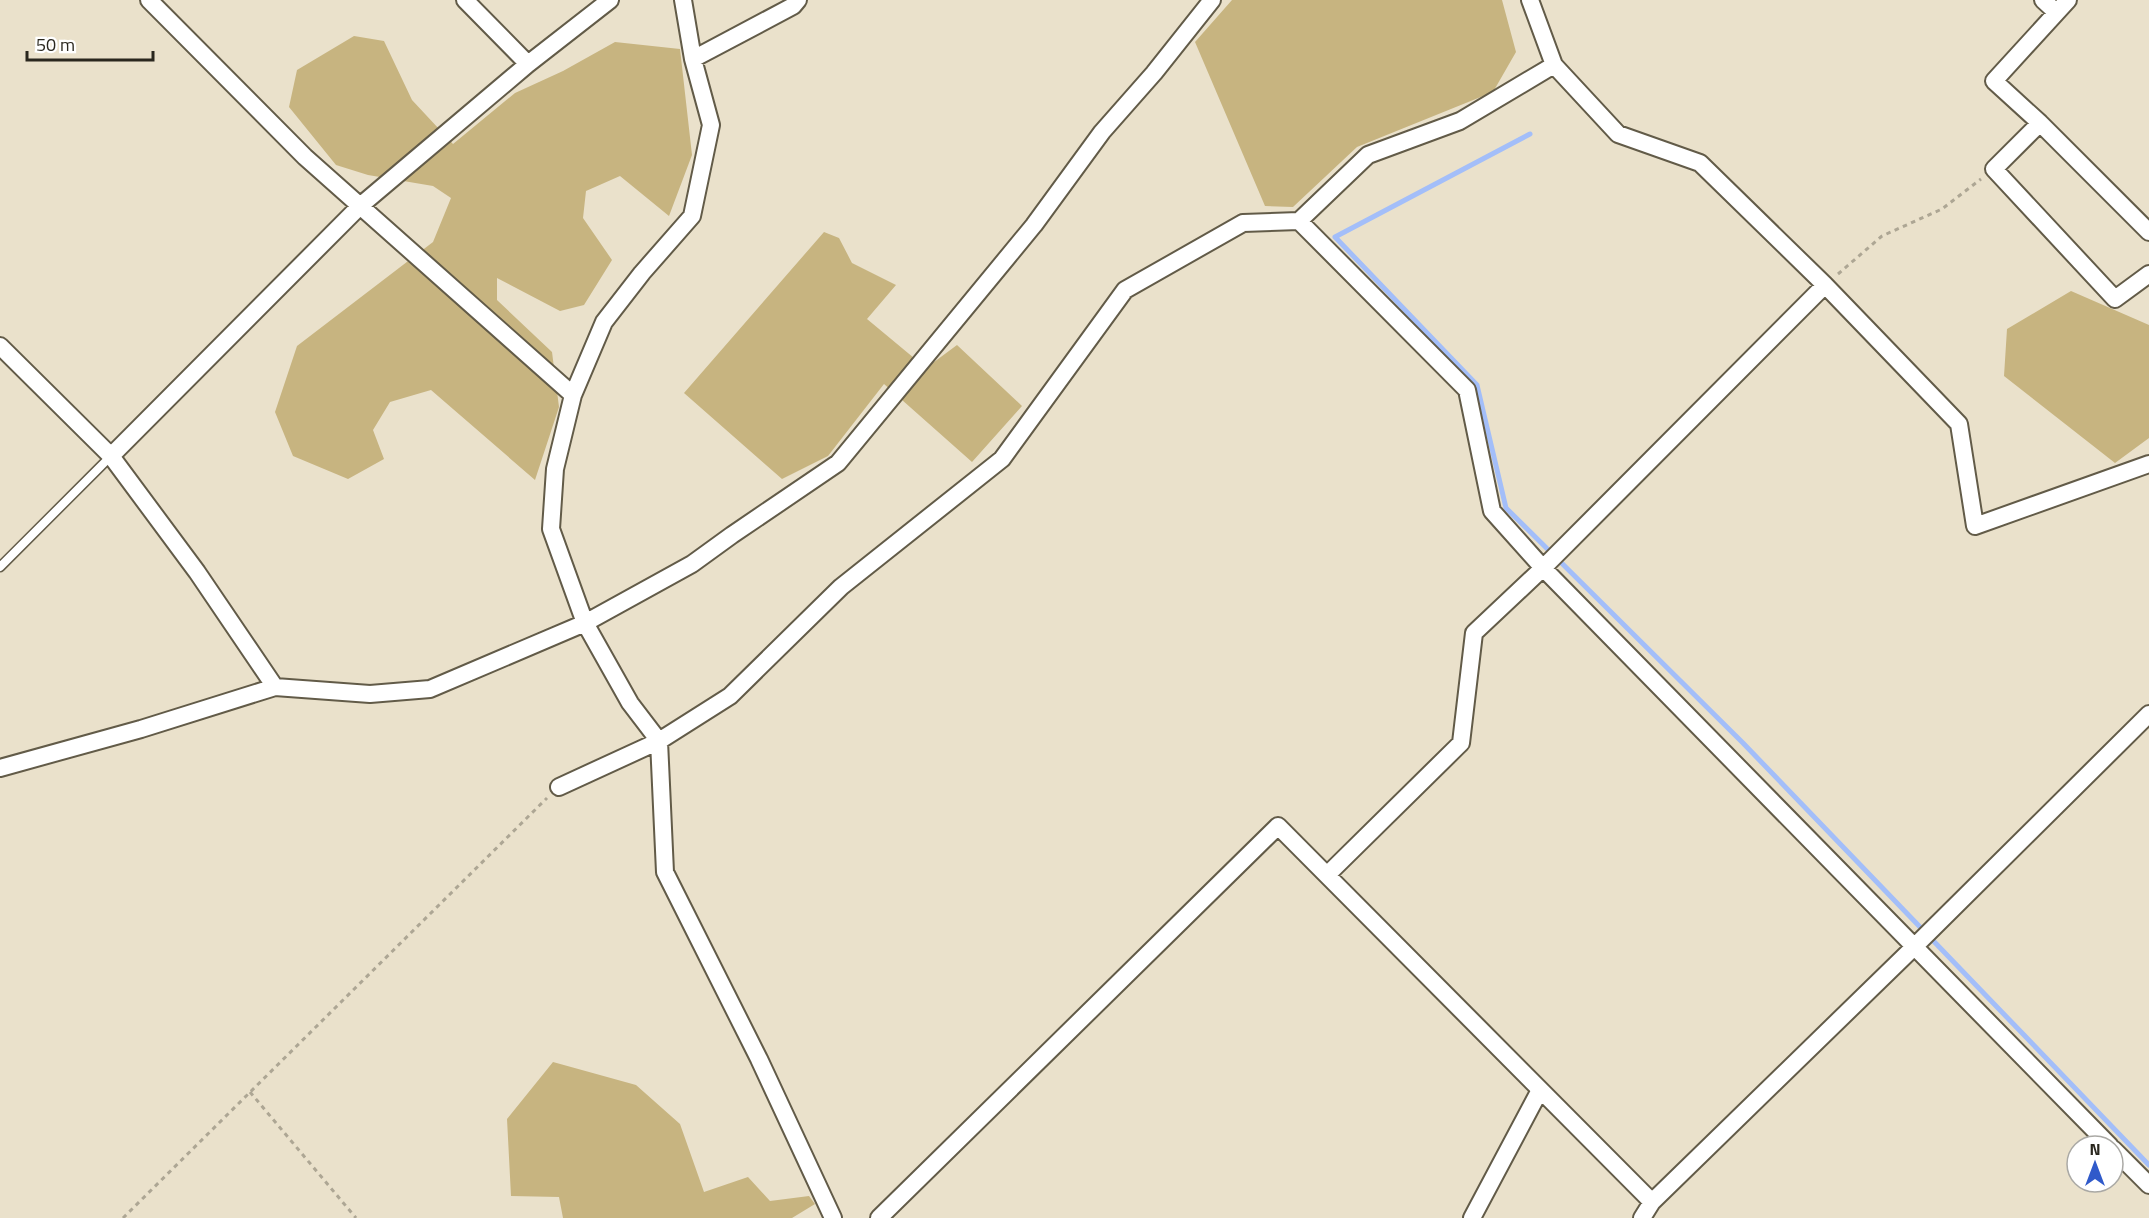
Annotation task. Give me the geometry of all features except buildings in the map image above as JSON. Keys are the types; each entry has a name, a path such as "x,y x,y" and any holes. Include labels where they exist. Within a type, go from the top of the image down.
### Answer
{"street":[{"path":"149,0 304,157 573,395"},
{"path":"465,0 528,64"},
{"path":"111,456 360,206 528,64 610,0"},
{"path":"683,0 693,59 711,125 692,216 642,273 604,322 573,395 555,469 550,529 585,623 630,703 658,741 665,872 759,1059 833,1218"},
{"path":"693,59 793,6 798,0"},
{"path":"0,768 141,729 275,687 370,694 430,689 585,623 692,564 838,463 1034,225 1102,132 1154,73 1212,0"},
{"path":"1530,0 1554,65 1618,134 1700,163 1825,285 1959,424 1975,526 2149,464"},
{"path":"2043,0 2062,6 1994,81 2040,123 2149,232"},
{"path":"559,787 658,741 730,696 841,587 1002,459 1125,290 1243,223 1299,221 1368,155 1460,121 1554,65"},
{"path":"2040,123 1994,170 2115,299 2149,274"},
{"path":"1299,221 1467,390 1492,511 1543,568 2099,1134"},
{"path":"1327,875 1461,743 1474,633 1543,568 1825,285"},
{"path":"0,346 111,456 197,572 275,687"},
{"path":"1642,1218 1652,1202 2149,714"},
{"path":"879,1218 1278,826 1652,1202"},
{"path":"1472,1218 1540,1090"},
{"path":"2125,1160 2149,1185"}],"lane":[{"path":"0,567 111,456"}],"path":[{"path":"1825,285 1882,236 1942,209 1994,170"},
{"path":"123,1218 559,787"},
{"path":"250,1092 356,1218"}],"shaded area":[{"path":"1232,0 1502,0 1516,52 1493,92 1357,147 1293,207 1265,206 1195,42"},
{"path":"354,36 384,41 412,100 453,144 515,93 563,71 615,42 680,49 692,155 669,216 620,176 586,191 583,218 612,260 584,305 560,311 497,278 497,300 552,352 559,407 535,480 431,390 390,402 373,430 384,459 348,479 293,456 275,412 297,346 433,242 451,198 433,186 368,175 336,165 289,107 297,70"},
{"path":"824,232 839,238 852,263 896,285 867,319 926,368 957,345 1022,406 972,462 884,384 828,456 782,479 684,393"},
{"path":"2071,291 2149,325 2149,438 2115,463 2004,376 2007,329"},
{"path":"553,1062 636,1085 680,1124 704,1192 748,1177 770,1201 809,1196 815,1204 792,1218 563,1218 559,1197 511,1196 507,1119"}],"waterway":[{"path":"1530,134 1335,237 1477,385 1506,508 1743,743 2149,1165"}]}
